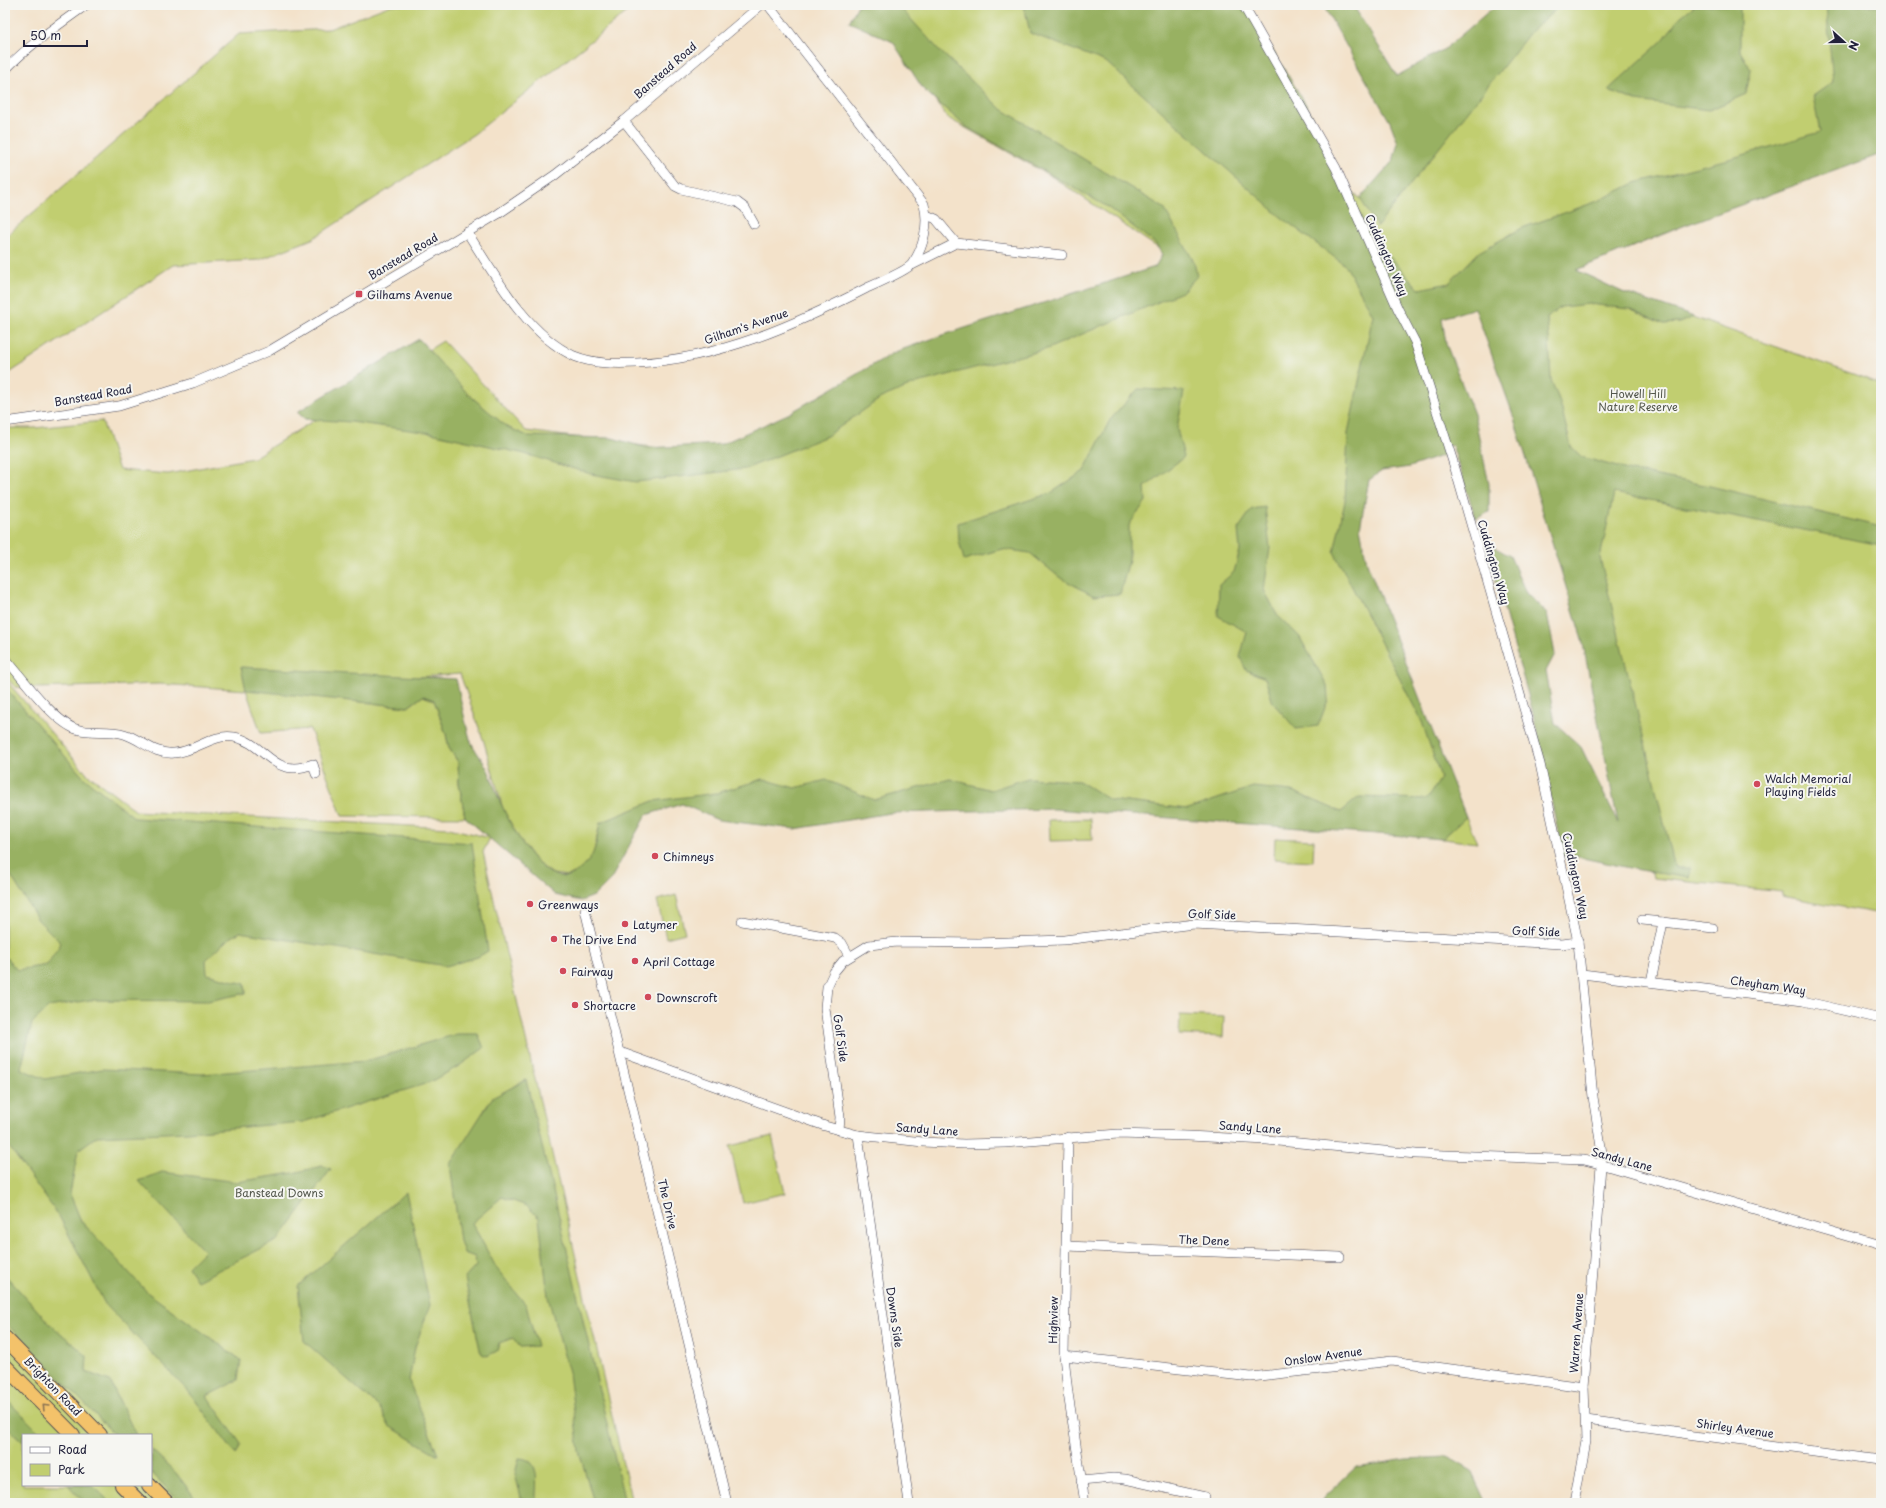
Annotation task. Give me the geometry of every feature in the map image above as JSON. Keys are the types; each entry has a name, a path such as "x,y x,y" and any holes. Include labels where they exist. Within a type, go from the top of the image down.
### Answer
{"highway":[{"name":"Brighton Road","path":"5,1338 99,1434"},
{"name":"Brighton Road","path":"5,1366 72,1434"},
{"path":"123,1486 140,1503"},
{"path":"150,1486 167,1503"}],"street":[{"path":"5,70 46,34 86,5"},
{"name":"Banstead Road","path":"5,422 119,406 193,383 269,351 467,232 555,175 624,121 761,5"},
{"path":"768,5 924,204 927,215 926,230 921,247 912,265"},
{"name":"Cuddington Way","path":"1243,5 1336,168 1398,309 1415,342 1454,465 1540,764 1578,942 1592,1081 1602,1153 1600,1164"},
{"path":"624,121 675,186 681,189 737,202 745,208 754,224"},
{"path":"927,215 936,219 956,244 1062,255"},
{"name":"Gilham's Avenue","path":"467,232 503,288 534,325 561,348 587,360 603,363 627,364 665,360 725,348 774,331 804,318 956,244"},
{"path":"5,658 57,717 75,728 88,731 118,732 125,734 159,752 172,754 188,751 218,737 235,737 244,740 287,768 301,768 313,764 316,774"},
{"name":"The Drive","path":"585,910 727,1503"},
{"path":"1642,920 1713,928"},
{"path":"742,922 835,938 842,943 849,956"},
{"path":"1651,982 1663,922"},
{"name":"Golf Side","path":"839,1130 840,1117 825,1008 826,996 830,979 840,964 849,956 869,945 898,942 978,943 1064,940 1194,924 1561,944 1578,942"},
{"name":"Cheyham Way","path":"1582,974 1803,1001 1881,1019"},
{"name":"Sandy Lane","path":"620,1052 839,1130 858,1135 923,1142 964,1144 1005,1143 1118,1134 1240,1138 1416,1154 1584,1160 1881,1246"},
{"name":"Downs Side","path":"858,1135 909,1503"},
{"name":"Highview","path":"1068,1137 1064,1356 1068,1393 1085,1503"},
{"name":"Warren Avenue","path":"1576,1503 1586,1441 1584,1387 1600,1164"},
{"name":"The Dene","path":"1066,1246 1340,1257"},
{"name":"Onslow Avenue","path":"1064,1356 1251,1377 1392,1361 1584,1387"},
{"name":"Shirley Avenue","path":"1586,1420 1881,1460"},
{"path":"1082,1481 1125,1479 1205,1497"}],"green space":[{"path":"391,5 636,5 474,134 312,239 259,260 173,265 5,376 5,237 239,34 329,29"},
{"path":"858,5 898,5 939,50 1000,108 1164,208 1194,262 1197,276 1182,292 1047,349 917,383 881,398 827,436 745,469 636,482 591,474 525,454 431,433 351,422 305,419 297,412 419,339 467,393 507,427 528,436 612,438 647,448 722,444 790,413 895,352 937,337 1155,267 1162,255 1156,244 1106,206 965,126 923,89 893,42 849,22"},
{"name":"Howell Hill Nature Reserve","path":"880,5 1060,5 1360,198 1541,5 1845,5 1875,147 1576,270 1622,292 1881,384 1881,914 1782,896 1782,892 1653,878 1613,689 1505,298 1427,322 1348,535 1477,843 1082,797 816,819 688,798 600,823 593,856 580,870 568,876 553,874 537,863 520,840 503,809 484,742 460,674 249,689 408,707 423,696 434,700 446,734 449,748 458,762 459,783 465,817 342,816 310,729 261,733 246,690 160,684 38,688 15,687 5,676 5,428 35,428 102,421 119,470 168,474 253,458 443,341 526,431 701,453 766,439 1179,262 1054,178 948,118 902,54"},
{"path":"1024,5 1245,5 1308,108 1331,163 1373,238 1419,289 1449,283 1479,252 1522,228 1598,201 1635,183 1736,157 1820,132 1813,96 1833,82 1826,5 1881,5 1881,154 1683,226 1576,270 1622,292 1694,317 1679,323 1664,324 1629,309 1590,304 1561,307 1547,318 1551,380 1560,402 1571,447 1582,457 1631,471 1710,486 1881,527 1881,545 1614,493 1600,558 1675,868 1691,868 1689,878 1634,869 1569,855 1563,856 1532,709 1485,542 1510,556 1526,593 1547,613 1555,654 1546,671 1555,723 1581,747 1618,823 1582,639 1512,412 1475,308 1442,318 1446,344 1474,414 1489,484 1489,512 1476,519 1452,445 1442,449 1444,455 1410,467 1382,471 1369,480 1360,528 1367,563 1466,817 1442,839 1054,809 890,813 795,829 718,820 682,804 646,815 611,879 594,896 581,901 555,895 465,817 459,783 458,762 449,748 446,734 434,700 423,696 408,707 246,690 241,667 456,679 470,739 488,770 508,819 522,843 541,866 551,873 562,877 573,874 586,864 593,852 600,823 653,801 717,793 763,779 795,788 826,780 874,800 950,779 991,790 1028,778 1079,781 1110,800 1188,809 1253,787 1292,791 1341,812 1359,797 1427,799 1441,778 1422,722 1334,552 1345,501 1348,433 1373,315 1346,266 1281,217 1106,62 1030,33"},
{"path":"1323,5 1353,5 1397,76 1446,48 1496,5 1561,5 1531,31 1377,227 1360,198 1393,161 1398,143 1390,122"},
{"path":"1695,5 1740,5 1740,51 1751,70 1746,94 1709,110 1636,101 1608,90 1663,40 1680,17"},
{"path":"1138,389 1184,391 1177,429 1184,457 1145,487 1146,501 1129,525 1129,560 1120,594 1094,596 1059,577 1030,553 1002,549 964,560 959,541 958,523 1051,493 1084,471 1110,420"},
{"path":"1265,507 1270,548 1264,590 1278,616 1299,636 1327,685 1328,700 1318,726 1296,729 1273,703 1265,678 1246,670 1240,657 1247,632 1218,616 1219,585 1234,572 1240,550 1238,529 1252,509"},
{"name":"Banstead Downs","path":"5,679 86,773 136,811 449,828 490,838 483,852 632,1503 5,1503"},
{"path":"5,687 84,778 135,818 472,843 488,951 478,957 446,966 240,932 227,940 206,960 207,974 245,984 246,993 208,1001 90,1000 49,1007 32,1023 21,1069 45,1079 102,1069 202,1074 366,1061 457,1034 478,1034 484,1048 459,1066 428,1083 303,1122 187,1132 97,1136 78,1150 70,1194 81,1221 148,1293 241,1360 238,1380 207,1396 241,1444 236,1455 189,1392 105,1304 59,1216 5,1141 5,956 17,970 47,965 61,943 38,920 5,866"},
{"path":"1091,819 1092,840 1050,841 1049,820"},
{"path":"1275,838 1314,840 1313,861 1274,859"},
{"path":"676,895 685,933 666,938 657,900"},
{"path":"1180,1015 1224,1017 1223,1037 1179,1035"},
{"path":"526,1080 561,1224 625,1503 594,1503 579,1451 569,1373 548,1297 539,1218 527,1206 502,1197 472,1223 497,1269 526,1305 537,1346 520,1347 513,1338 499,1343 497,1351 487,1356 482,1354 480,1350 465,1278 476,1266 475,1257 464,1253 460,1241 450,1164 492,1098"},
{"path":"772,1136 785,1193 743,1203 730,1146"},
{"path":"322,1166 331,1169 278,1240 197,1281 188,1267 204,1251 139,1181 162,1172 237,1182 293,1173"},
{"path":"406,1192 430,1305 415,1347 409,1381 438,1455 389,1426 380,1408 304,1341 298,1286"},
{"path":"5,1275 49,1323 87,1356 86,1372 110,1381 136,1434 114,1434 5,1322"},
{"path":"5,1398 41,1434 22,1434 22,1441 5,1425"},
{"path":"152,1450 176,1473 199,1503 181,1503 152,1473"},
{"path":"1448,1457 1472,1471 1487,1503 1322,1503 1324,1497 1356,1467 1406,1459"},
{"path":"519,1458 532,1463 535,1468 537,1482 536,1503 524,1503 522,1501 515,1474"},
{"path":"69,1486 93,1486 111,1503 85,1503"}],"place":[{"name":"Gilhams Avenue","path":"359,294"},
{"name":"Walch Memorial Playing Fields","path":"1757,784"},
{"name":"Chimneys","path":"655,856"},
{"name":"Greenways","path":"530,904"},
{"name":"Latymer","path":"625,924"},
{"name":"The Drive End","path":"554,939"},
{"name":"April Cottage","path":"635,961"},
{"name":"Fairway","path":"563,971"},
{"name":"Downscroft","path":"648,997"},
{"name":"Shortacre","path":"575,1005"}]}
